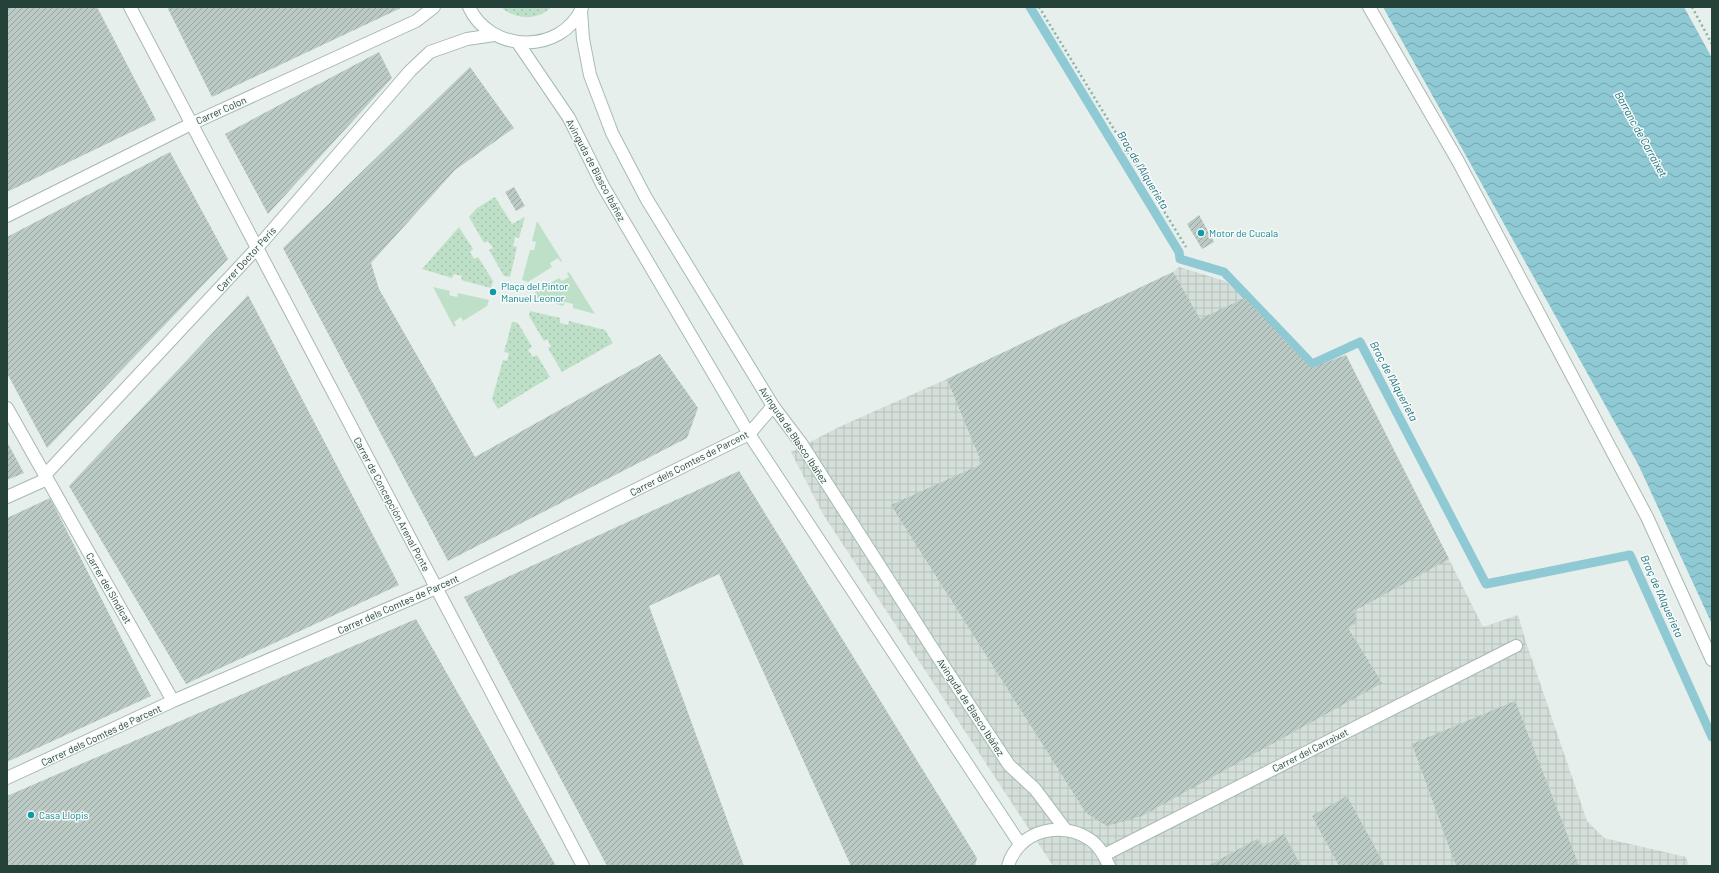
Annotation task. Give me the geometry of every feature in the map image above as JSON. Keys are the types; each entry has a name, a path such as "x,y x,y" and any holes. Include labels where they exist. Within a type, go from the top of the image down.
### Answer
{"street":[{"name":"Carrer de Concepción Arenal Ponte","path":"130,7 583,866"},
{"name":"Carrer Colon","path":"7,216 191,124 416,21 434,7"},
{"path":"469,7 481,25 494,35 505,40 518,43 536,42 554,37 569,26 582,9"},
{"path":"1369,7 1458,161 1647,517 1712,660"},
{"name":"Avinguda de Blasco Ibáñez","path":"582,9 583,39 590,75 612,133 646,198 773,406 801,444 1009,765 1035,789 1065,829"},
{"name":"Carrer Doctor Peris","path":"7,497 47,479 45,475 257,248 410,71 430,52 467,39 494,35"},
{"name":"Avinguda de Blasco Ibáñez","path":"518,43 569,118 603,186 749,434 1020,844"},
{"name":"Carrer dels Comtes de Parcent","path":"7,778 174,701 436,588 749,434 773,406"},
{"name":"Carrer del Sindicat","path":"7,408 174,701"},
{"name":"Carrer del Carraixet","path":"1107,860 1516,646"},
{"path":"1008,866 1020,844 1030,837 1047,830 1065,829 1076,832 1092,841 1107,860"}],"path":[{"path":"1039,7 1186,247"},
{"path":"1692,7 1712,44"}],"shaded area":[{"path":"1179,267 1225,281 1245,298 1311,368 1346,355 1483,627 1518,615 1587,821 1604,838 1686,857 1689,866 1053,866 823,514 791,452 839,427 947,379 1173,272"}],"green space":[{"path":"501,7 551,7 540,15 526,17 512,14"},
{"path":"495,197 512,224 525,217 519,238 515,237 513,246 517,247 510,277 504,276 489,250 493,248 488,241 484,243 469,217 477,208"},
{"path":"537,221 562,261 561,262 558,258 550,263 552,267 528,282 522,280 530,250 534,250 536,242 532,241"},
{"path":"459,227 473,249 470,252 474,259 478,257 493,281 491,288 461,280 462,276 454,274 452,278 422,269"},
{"path":"569,272 595,314 573,308 573,304 565,302 563,306 535,297 535,292 559,278 562,281 569,277 567,273"},
{"path":"433,287 450,291 449,295 457,297 458,293 489,300 487,306 463,321 461,317 454,322 456,325 454,327"},
{"path":"530,311 560,318 560,323 568,325 569,321 605,330 613,343 562,372 548,348 551,346 547,339 544,341 529,316"},
{"path":"512,322 518,323 532,347 528,350 533,357 537,355 550,377 498,409 492,399 503,360 507,361 509,353 504,352"}],"water":[{"name":"Barranc de Carraixet","path":"1383,7 1684,7 1712,58 1712,624 1638,464"}],"building":[{"path":"7,7 97,7 156,120 7,192"},
{"path":"167,7 403,7 212,97"},
{"path":"379,52 392,78 268,214 225,134"},
{"path":"470,67 514,128 455,170 371,263 379,289 475,457 660,354 698,408 687,438 448,561 283,248"},
{"path":"170,152 228,259 47,448 7,373 7,237"},
{"path":"514,187 525,206 516,211 505,192"},
{"name":"Motor de Cucala","path":"1199,215 1214,242 1202,249 1187,224"},
{"path":"1173,272 1200,319 1245,298 1311,368 1346,355 1449,559 1354,611 1357,622 1348,628 1382,683 1142,816 1107,826 1086,813 891,505 982,464 947,379"},
{"path":"248,295 399,585 186,684 69,486"},
{"path":"7,442 24,473 7,480"},
{"path":"739,471 977,858 975,866 851,866 719,574 649,606 744,866 607,866 464,597"},
{"path":"50,498 151,696 7,762 7,518"},
{"path":"416,619 556,866 7,866 7,796"},
{"path":"1515,701 1579,866 1456,866 1412,744"},
{"path":"1347,796 1385,866 1339,866 1312,816"},
{"path":"1284,834 1301,866 1208,866 1257,839 1263,847"}],"waterway":[{"name":"Braç de l'Alquerieta","path":"1030,7 1179,252 1180,259 1224,272 1312,364 1360,342 1486,584 1630,555 1712,737"}],"place":[{"name":"Motor de Cucala","path":"1201,233"},
{"name":"Plaça del Pintor Manuel Leonor","path":"493,292"},
{"name":"Casa Llopis","path":"31,815"}]}
